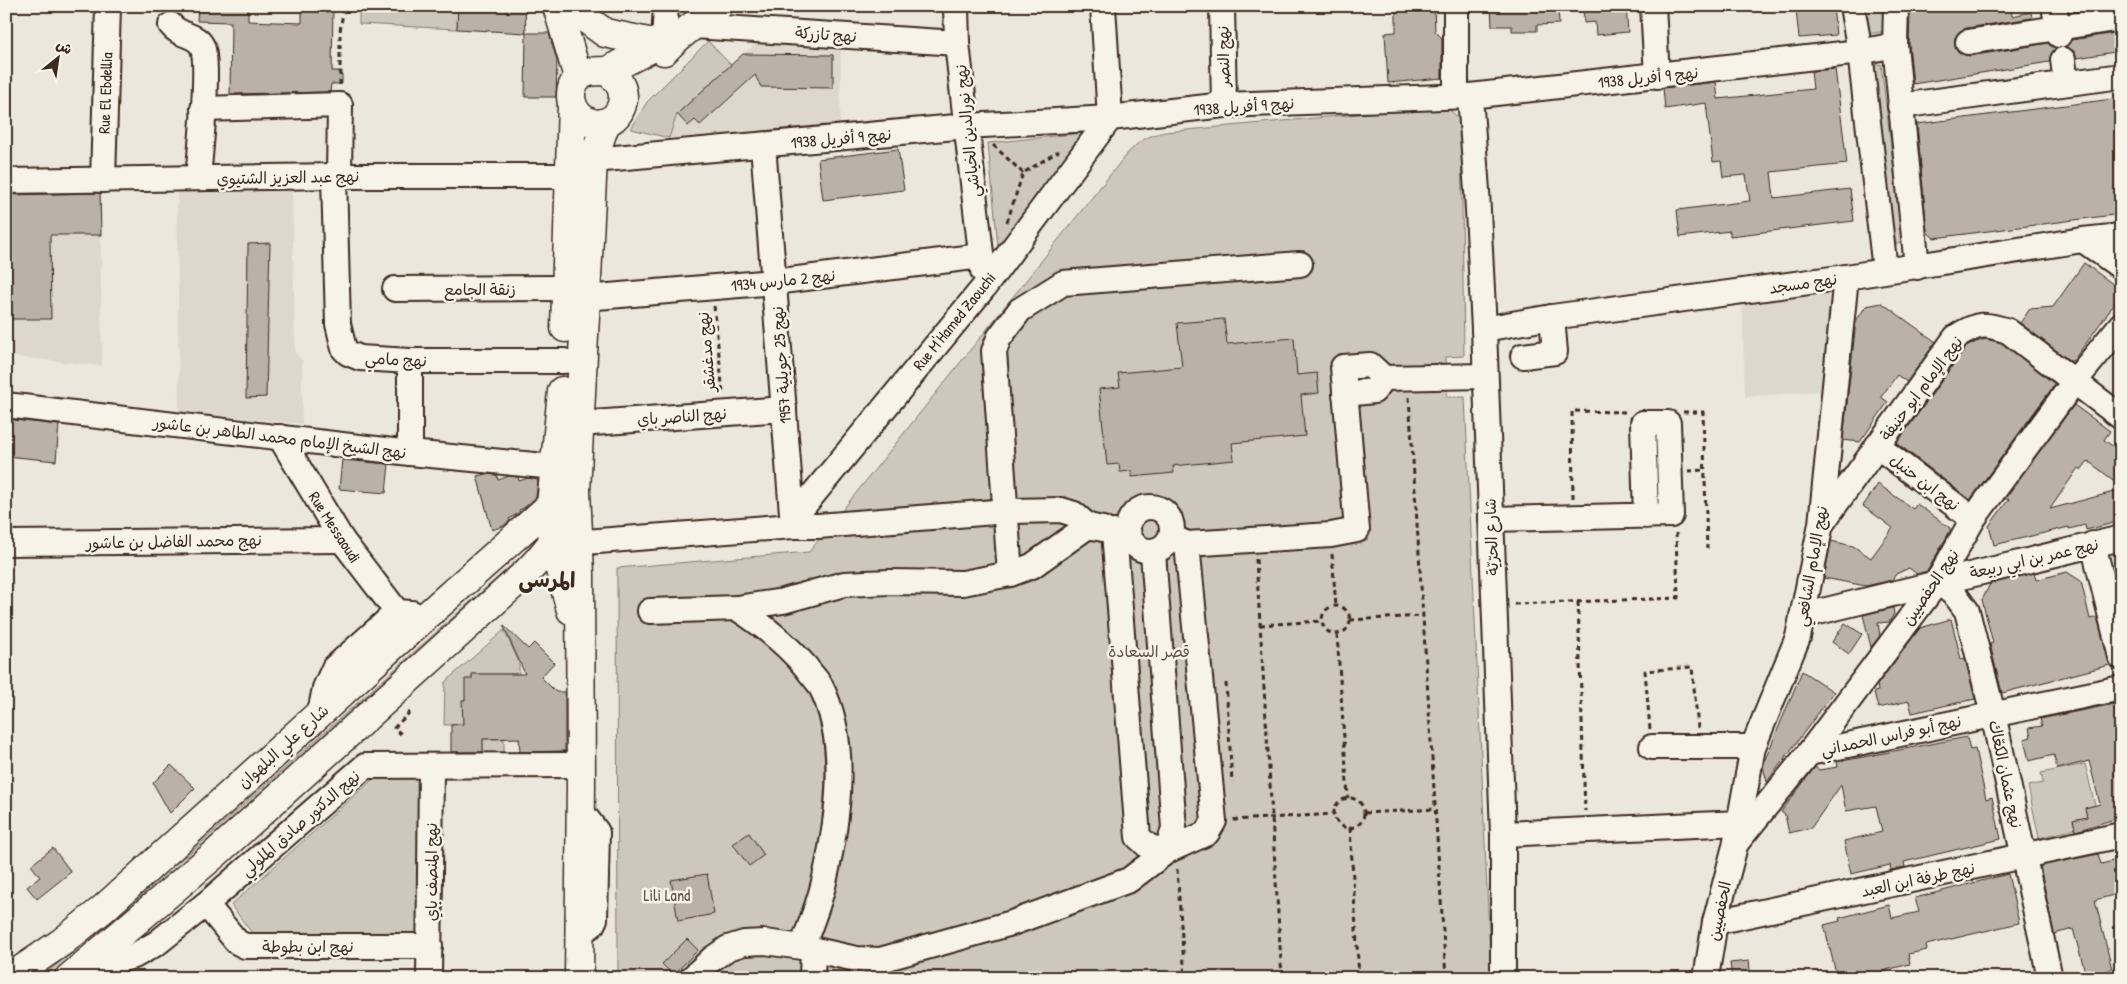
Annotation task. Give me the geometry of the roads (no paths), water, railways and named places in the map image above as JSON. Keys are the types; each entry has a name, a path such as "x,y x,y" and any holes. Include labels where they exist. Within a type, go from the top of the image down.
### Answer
{"main road":[{"path":"623,91 672,40 718,6"},
{"path":"566,7 605,33 672,40"},
{"path":"566,7 595,73"},
{"path":"575,293 571,176 572,104 570,95 573,85 595,73 672,40"},
{"path":"572,104 582,118 598,123 606,122 617,115 623,104 623,91 617,78 595,73"},
{"path":"578,978 581,811 580,574 569,557 551,505 564,361 593,160 606,122"},
{"name":"شارع علي البلهوان","path":"73,975 215,854 527,572 565,544 565,524 576,491 579,424 575,293"},
{"name":"شارع علي البلهوان","path":"8,977 62,942 103,909 551,505"},
{"path":"528,527 565,544"},
{"path":"565,544 579,640"}],"street":[{"name":"Rue El Ebdellia","path":"103,180 108,6"},
{"path":"666,6 672,40"},
{"name":"نهج نورالدين الخياشي","path":"956,6 957,43 973,125 985,286"},
{"path":"1103,6 1110,118"},
{"name":"نهج النصر","path":"1222,6 1224,105"},
{"name":"شارع الحرّيّة","path":"1456,6 1463,96 1477,191 1484,329 1503,834 1503,978"},
{"path":"1653,6 1656,76"},
{"path":"1852,6 1860,52 1885,270"},
{"path":"1896,6 1895,44 1900,106 1917,266"},
{"path":"1968,42 2057,23 2121,18"},
{"path":"171,25 177,32 195,39 202,45 205,55 198,178"},
{"name":"نهج تازركة","path":"672,40 957,43"},
{"name":"نهج 9 أفريل 1938","path":"593,160 973,125 1110,118 1224,105 1463,96 1860,52 1895,44"},
{"path":"1900,106 2064,71 2121,76"},
{"name":"نهج مامي","path":"203,109 340,105 337,176 338,324 344,349 348,353 360,358 410,361 564,361"},
{"name":"Rue M'Hamed Zaouchi","path":"793,523 985,286 1110,118"},
{"name":"نهج 25 جويلية 1957","path":"763,145 793,523"},
{"path":"6,174 6,181"},
{"name":"نهج عبد العزيز الشتيوي","path":"6,181 337,176 571,176"},
{"name":"نهج مسجد","path":"1484,329 1552,317 1846,277 2083,240 2121,236"},
{"path":"2083,240 2121,267"},
{"name":"نهج 2 مارس 1934","path":"575,293 712,288 982,256"},
{"path":"1010,574 1007,511 994,351 999,338 1020,310 1063,283 1300,264"},
{"name":"نهج الإمام الشافعي","path":"1737,834 1753,747 1798,637 1821,524 1846,277"},
{"name":"زنقة الجامع","path":"395,289 575,293"},
{"path":"1523,356 1555,352 1552,317"},
{"name":"نهج الإمام ابو حنيفة","path":"1821,524 1956,337 1978,325 1989,325 2008,331 2121,416"},
{"name":"نهج الحفصيين","path":"1737,834 1809,753 1938,581 1973,518 2074,382 2121,325"},
{"path":"410,361 410,453"},
{"path":"565,544 793,523 818,526 1007,511 1061,510 1074,514 1088,526 1121,533 1136,547 1152,552 1179,541 1331,535 1357,530 1345,394 1374,391 1384,378 1485,376"},
{"name":"نهج الشيخ الإمام محمد الطاهر بن عاشور","path":"6,405 410,453 555,467"},
{"name":"نهج الناصر باي","path":"579,424 784,409"},
{"path":"1491,519 1646,516 1671,515 1668,423 1643,424 1646,516"},
{"name":"Rue Messaoudi","path":"280,437 342,540 396,612"},
{"name":"نهج ابن حنبل","path":"1877,446 1973,518"},
{"path":"692,978 712,959 728,948 744,944 765,942 856,959 880,960 1012,923 1129,880 1168,851 1206,833 1214,821 1179,541 1171,520 1159,508 1146,506 1134,512 1121,533 1138,837 1149,847 1168,851"},
{"path":"650,611 737,608 783,601 844,584 889,582 963,583 1010,574 1032,566 1088,526"},
{"name":"نهج عمر بن ابي ربيعة","path":"1802,616 1938,581 2121,538"},
{"name":"نهج محمد الفاضل بن عاشور","path":"6,543 342,540"},
{"path":"2093,544 2121,657"},
{"path":"1152,552 1174,828 1168,851"},
{"name":"نهج عثمان الكعّاك","path":"1938,581 1956,596 1967,611 1993,714 2050,978"},
{"path":"737,608 776,635 798,658 819,684 833,715 838,748 837,799 824,884 808,949 812,978"},
{"path":"320,713 323,696 332,671 396,612 412,613 425,617"},
{"name":"نهج أبو فراس الحمداني","path":"1809,753 2121,688"},
{"path":"1652,747 1753,747"},
{"name":"نهج الدكتور صادق الملولي","path":"73,975 118,962 148,949 206,904 365,766 581,765"},
{"name":"نهج المنصف باي","path":"429,978 431,767"},
{"path":"1503,834 1586,830 1737,834"},
{"name":"الحفصيين","path":"1706,978 1715,922 1737,834"},
{"name":"نهج طرفة ابن العبد","path":"1715,922 2121,835"},
{"name":"نهج ابن بطوطة","path":"206,904 237,942 245,946 430,946"}],"district":[{"name":"المرسى","path":"547,579"}],"park label":[{"name":"قصر السعادة","path":"1149,651"},
{"name":"Lili Land","path":"667,895"}]}
